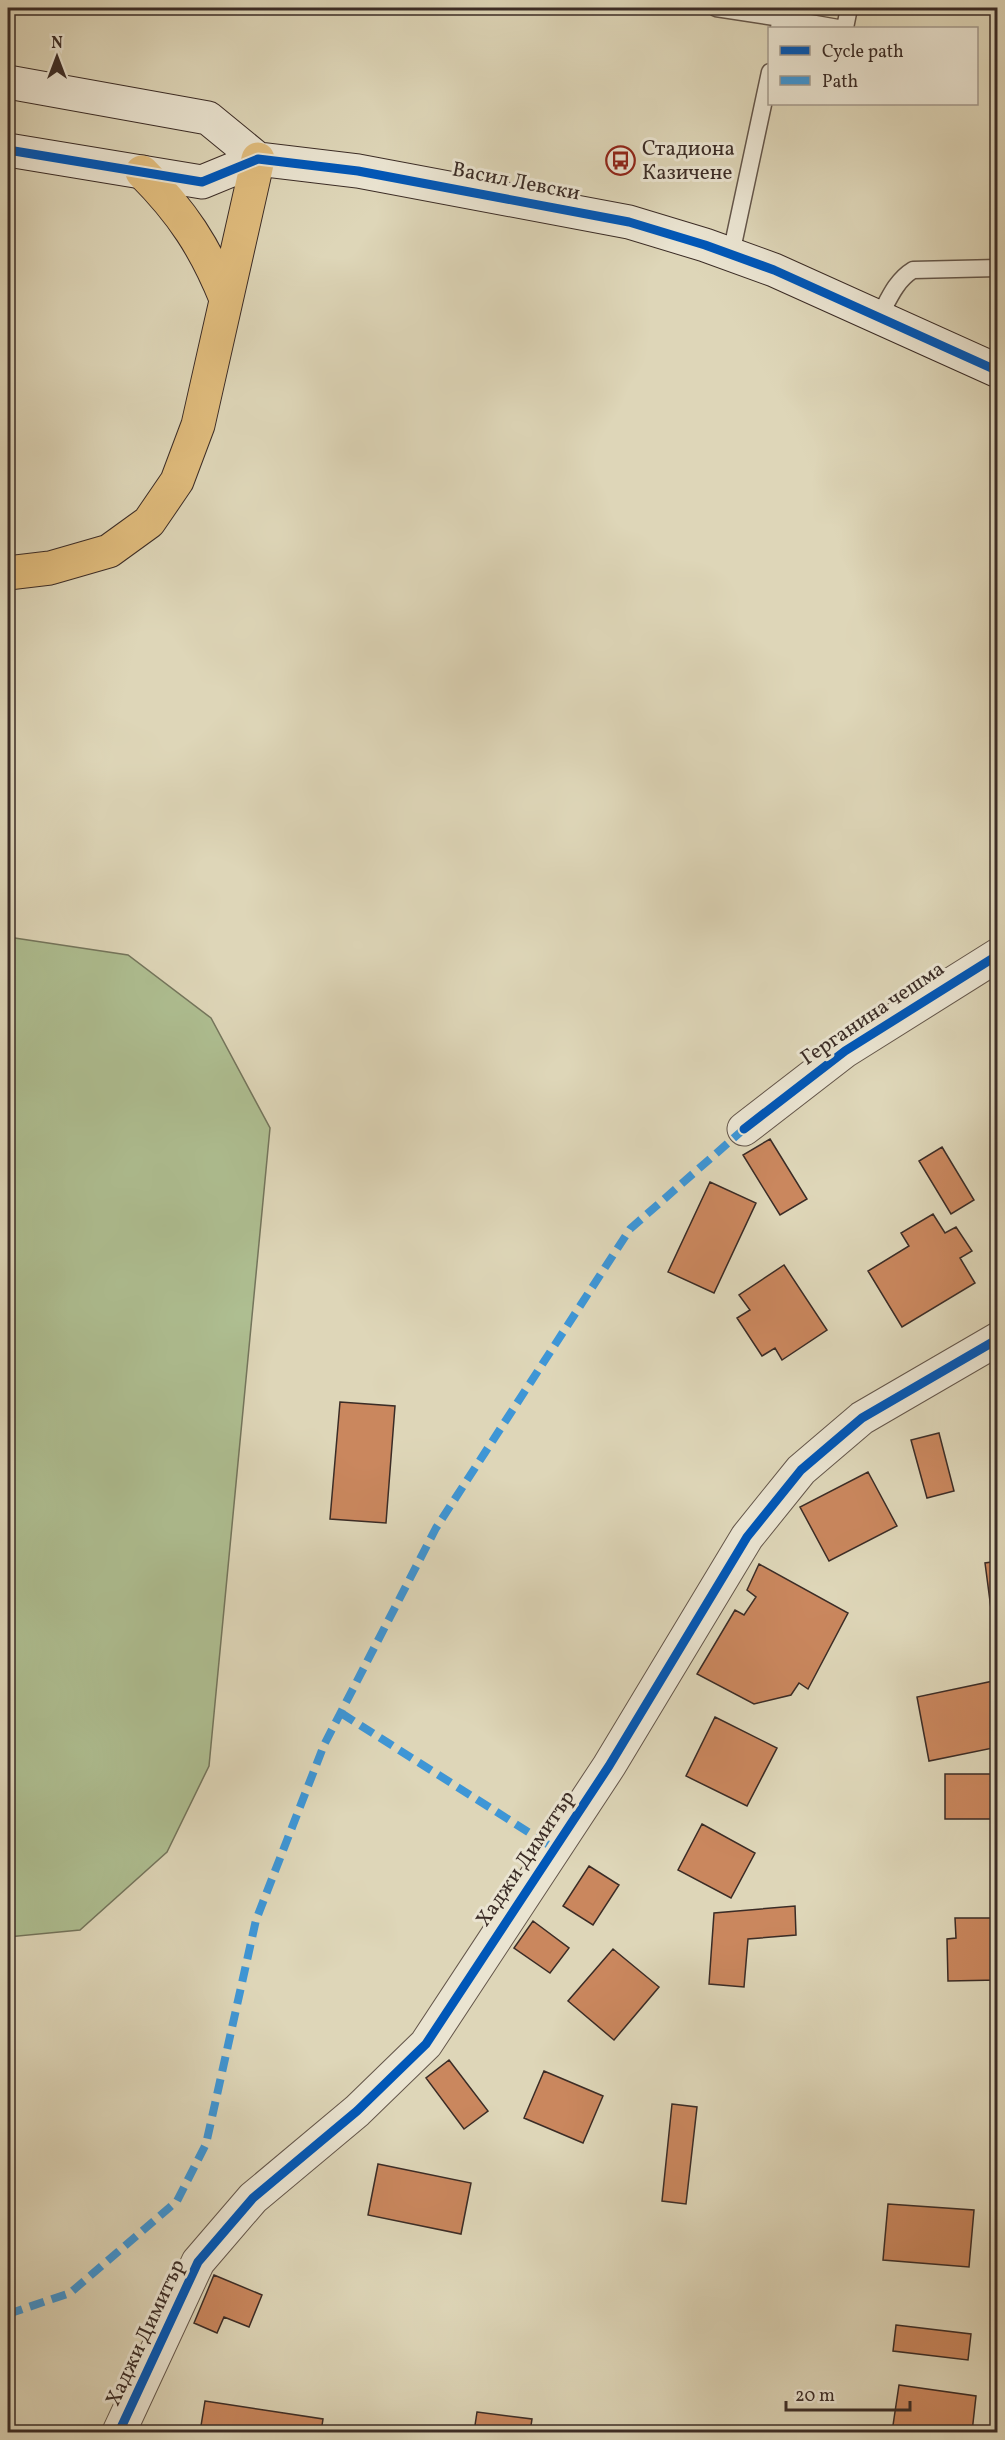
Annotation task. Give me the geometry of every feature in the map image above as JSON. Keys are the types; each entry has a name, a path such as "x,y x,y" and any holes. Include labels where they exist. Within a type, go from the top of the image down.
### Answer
{"highway":[{"path":"8,573 50,568 109,550 149,522 177,481 198,425 258,159"},
{"path":"142,172 170,200 192,230 211,263 226,299"}],"street":[{"path":"8,82 208,118 258,159 202,183 8,150"},
{"name":"Васил Левски","path":"258,159 358,171 629,222 774,270 878,319 998,371"},
{"name":"Герганина чешма","path":"744,1129 845,1051 998,955"},
{"name":"Хаджи Димитър","path":"119,2433 198,2262 253,2198 357,2111 426,2044 609,1766 747,1537 801,1470 862,1418 998,1339"}],"lane":[{"path":"716,8 780,23 826,27"},
{"path":"845,27 849,8"},
{"path":"731,254 768,81"},
{"path":"878,319 895,286 904,275 913,270 998,268"}],"green space":[{"path":"8,937 128,955 211,1018 270,1128 209,1766 167,1852 80,1930 8,1937"}],"building":[{"path":"770,1139 807,1199 780,1215 743,1155"},
{"path":"942,1147 974,1200 951,1214 919,1161"},
{"path":"710,1182 756,1203 714,1293 668,1272"},
{"path":"933,1214 945,1233 956,1227 972,1251 960,1258 975,1283 902,1327 868,1271 909,1246 901,1233"},
{"path":"784,1265 827,1330 782,1360 775,1348 762,1356 737,1318 750,1310 739,1295"},
{"path":"340,1402 395,1406 386,1523 330,1519"},
{"path":"939,1433 954,1491 927,1498 911,1440"},
{"path":"868,1472 897,1526 829,1561 800,1507"},
{"path":"998,1561 998,1623 993,1624 985,1563"},
{"path":"759,1564 848,1613 808,1689 799,1683 791,1695 754,1704 697,1674 735,1610 744,1615 756,1597 747,1590"},
{"path":"998,1680 998,1747 929,1761 917,1697"},
{"path":"715,1717 777,1748 747,1806 686,1776"},
{"path":"945,1774 998,1774 998,1819 945,1819"},
{"path":"702,1824 755,1853 731,1898 678,1870"},
{"path":"589,1866 619,1885 593,1925 563,1906"},
{"path":"795,1906 796,1935 748,1939 744,1987 709,1984 714,1913"},
{"path":"955,1918 998,1918 998,1980 948,1981 947,1939 956,1938"},
{"path":"533,1921 569,1948 550,1973 514,1948"},
{"path":"613,1949 659,1987 614,2040 568,2001"},
{"path":"449,2060 488,2111 464,2129 426,2078"},
{"path":"544,2071 603,2096 583,2143 524,2118"},
{"path":"672,2104 697,2107 686,2204 662,2201"},
{"path":"378,2164 471,2183 461,2234 368,2215"},
{"path":"888,2204 974,2210 969,2267 883,2260"},
{"path":"214,2275 262,2295 249,2327 224,2317 217,2333 194,2323"},
{"path":"896,2325 971,2334 968,2360 893,2351"},
{"path":"899,2385 976,2396 972,2432 892,2432"},
{"path":"205,2401 323,2419 321,2432 200,2432"},
{"path":"477,2412 532,2419 530,2432 474,2432"}],"marked path":[{"path":"8,2314 70,2293 177,2201 206,2144 256,1920 324,1745 436,1528 630,1229 744,1129"},
{"path":"341,1713 555,1849"}],"cycle path":[{"path":"8,150 202,182 258,159 358,171 629,222 705,245 774,270 998,371"},
{"path":"744,1129 845,1051 998,955"},
{"path":"119,2432 198,2262 253,2198 357,2111 426,2044 609,1766 747,1537 801,1470 862,1418 998,1339"}],"place":[{"name":"Стадиона Казичене","path":"621,161"}]}
